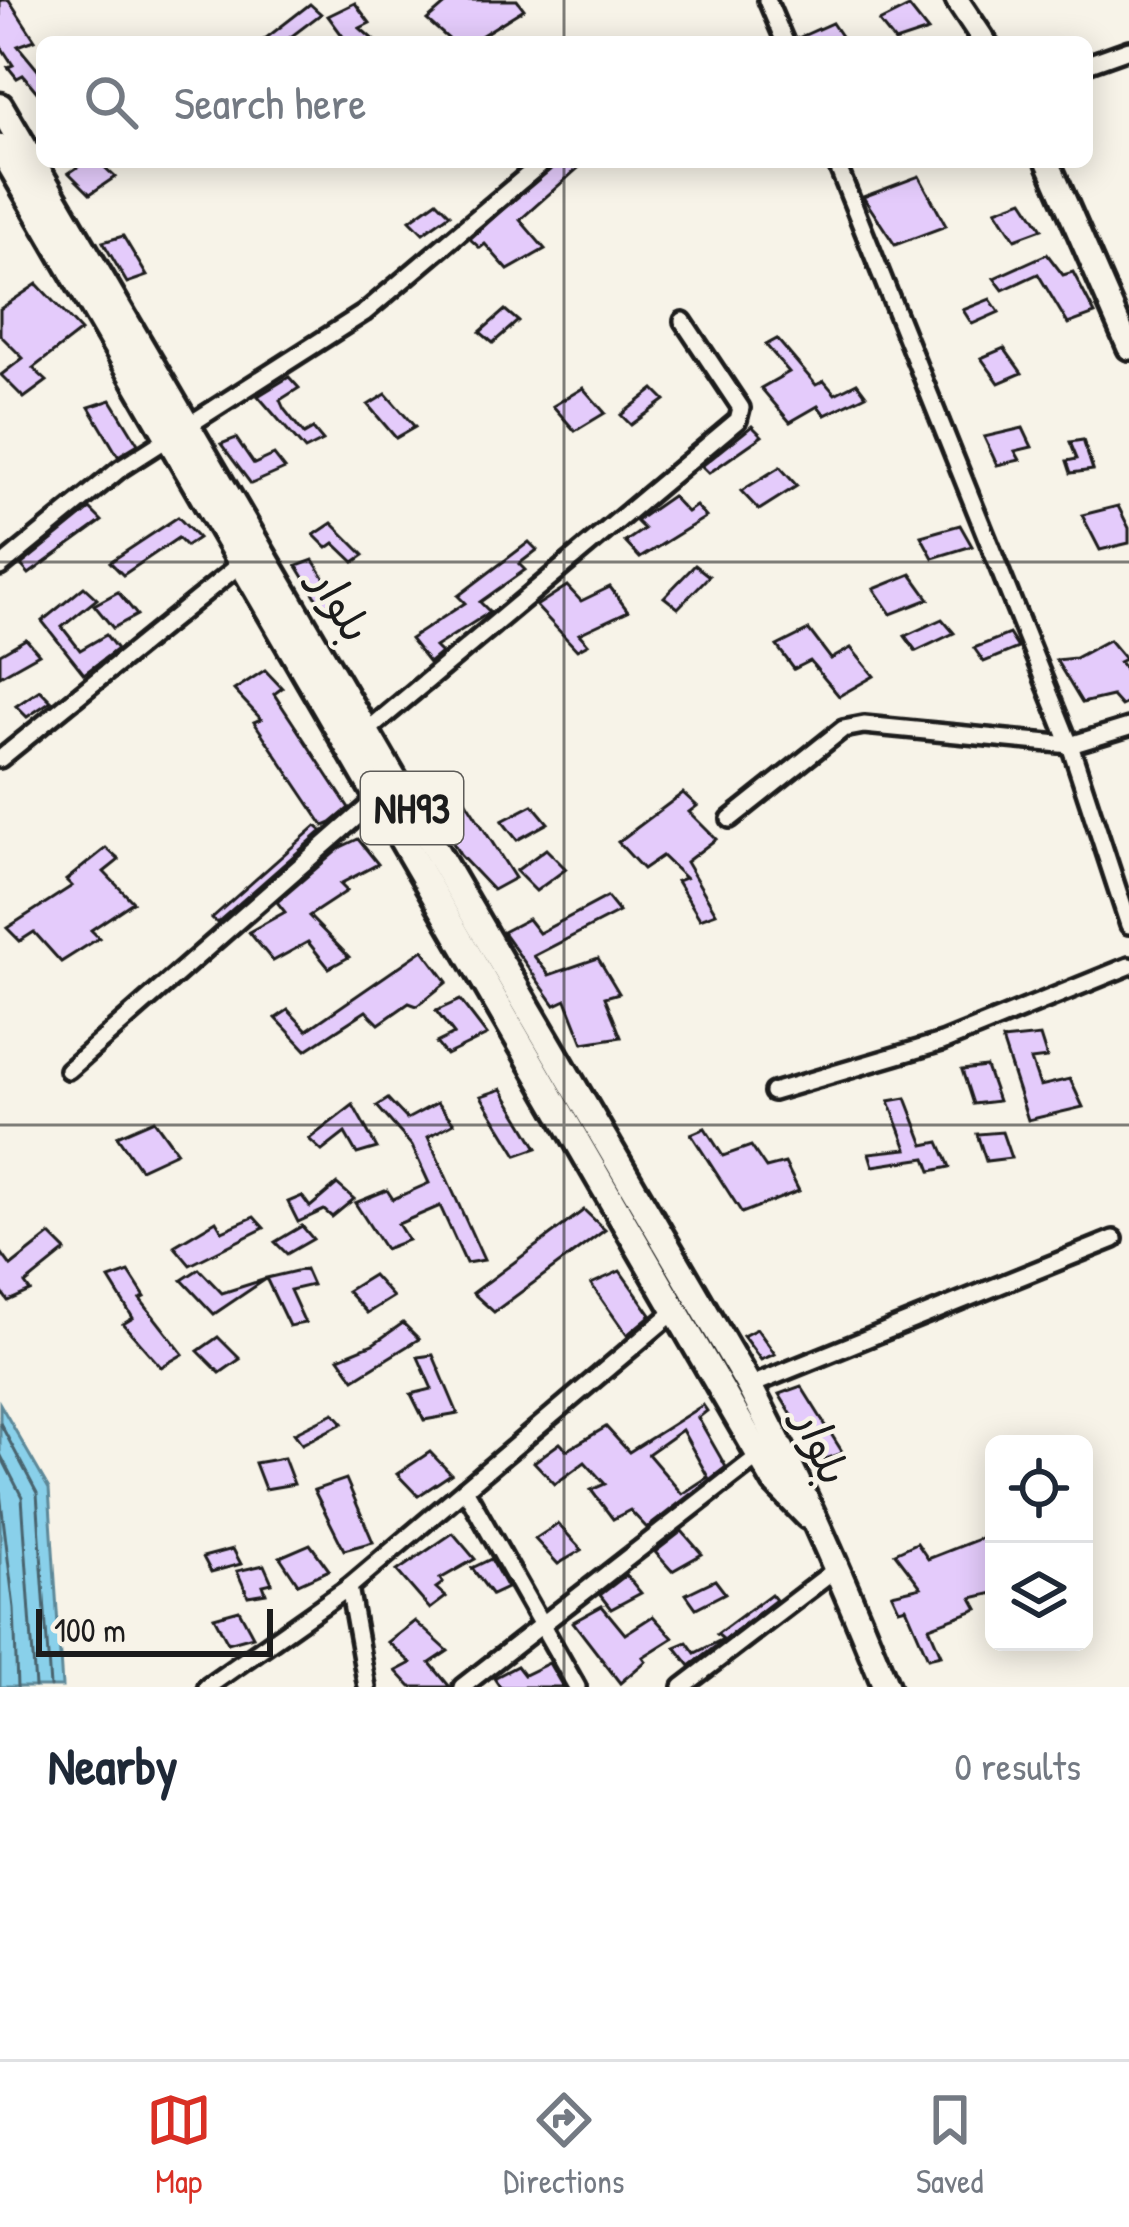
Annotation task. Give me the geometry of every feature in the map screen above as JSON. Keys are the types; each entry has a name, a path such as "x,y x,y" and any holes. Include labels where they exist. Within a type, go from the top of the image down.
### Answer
{"main road":[{"name":"بلوار","path":"0,106 180,430 243,562 378,798 775,1482 809,1517"},
{"name":"بلوار","path":"0,147 367,731 749,1386 798,1477 809,1517"},
{"path":"649,1265 670,1250"},
{"name":"NH93","path":"809,1517 886,1687"}],"street":[{"path":"767,0 782,36"},
{"path":"957,0 981,36"},
{"path":"1093,62 1129,49"},
{"path":"0,567 180,430 364,313 536,168"},
{"path":"838,168 1070,746 1129,926"},
{"path":"1051,168 1121,313 1129,348"},
{"path":"367,731 738,420 741,408 682,321"},
{"path":"0,759 243,562"},
{"path":"730,819 843,729 864,725 1070,746 1129,727"},
{"path":"68,1070 378,798"},
{"path":"773,1092 942,1042 1129,966"},
{"path":"749,1386 1114,1239"},
{"path":"207,1687 349,1587 675,1311"},
{"path":"462,1687 760,1455"},
{"path":"465,1489 578,1687"},
{"path":"682,1687 835,1570"},
{"path":"349,1587 367,1687"}],"water":[{"path":"0,1404 49,1489 62,1687 0,1687"}],"building":[{"path":"0,0 9,0 35,40 18,46 36,68 36,91 8,67 13,65 0,45"},
{"path":"450,0 517,0 524,9 481,36 445,36 427,20"},
{"path":"355,3 370,23 360,28 369,36 343,36 328,16"},
{"path":"310,4 321,14 292,36 269,36"},
{"path":"909,7 928,31 890,36 879,22"},
{"path":"832,23 841,36 803,36"},
{"path":"76,168 105,168 115,177 90,194 69,173"},
{"path":"548,168 578,168 520,220 545,249 508,270 485,244 480,248 470,239"},
{"path":"919,176 946,226 895,245 863,197"},
{"path":"1023,200 1042,229 1015,239 996,210"},
{"path":"437,201 450,214 423,233 410,220"},
{"path":"123,236 147,276 127,283 103,242"},
{"path":"1047,254 1063,275 1073,272 1095,314 1068,324 1038,274 1003,290 994,278"},
{"path":"37,284 81,331 33,368 47,381 24,398 1,375 23,358 0,335 0,309"},
{"path":"990,299 999,312 972,324 963,310"},
{"path":"505,310 518,321 493,343 480,332"},
{"path":"777,339 816,385 824,381 835,394 857,383 866,395 825,415 818,406 790,422 761,388 789,372 766,345"},
{"path":"1004,348 1022,373 999,383 981,358"},
{"path":"289,377 299,388 280,400 284,409 304,434 313,429 323,441 305,450 258,396"},
{"path":"583,388 605,413 575,431 553,406"},
{"path":"654,389 665,400 631,425 621,415"},
{"path":"386,394 415,427 396,438 368,405"},
{"path":"111,400 138,444 118,456 89,407"},
{"path":"752,426 762,436 709,473 702,466"},
{"path":"1023,428 1032,447 1015,451 1020,460 997,465 984,437"},
{"path":"236,438 254,464 274,455 285,469 251,484 221,444"},
{"path":"1083,440 1093,470 1071,473 1067,461 1077,459 1070,442"},
{"path":"780,467 797,486 759,510 741,491"},
{"path":"672,496 687,512 696,506 706,517 640,558 625,542 644,529 636,521"},
{"path":"1118,506 1129,528 1129,543 1100,550 1082,515"},
{"path":"90,509 102,521 29,574 21,565"},
{"path":"178,517 198,538 186,546 178,538 123,575 110,562"},
{"path":"332,523 364,555 354,562 334,543 327,548 314,535"},
{"path":"960,525 972,546 933,558 921,536"},
{"path":"529,542 537,550 519,564 525,570 480,602 490,612 435,647 441,653 429,663 410,639 465,603 458,596"},
{"path":"313,560 339,601 322,607 297,566"},
{"path":"695,565 709,576 678,608 664,597"},
{"path":"911,574 929,599 891,614 874,589"},
{"path":"567,586 581,601 610,587 628,611 579,634 588,644 577,650 536,606"},
{"path":"84,587 97,599 62,627 80,650 106,635 117,649 84,674 42,621"},
{"path":"118,592 137,615 113,628 94,605"},
{"path":"942,619 954,633 916,651 905,636"},
{"path":"809,630 831,659 851,648 874,676 839,696 810,661 794,669 777,646"},
{"path":"1009,634 1018,648 984,662 974,648"},
{"path":"26,639 39,654 0,676 0,654"},
{"path":"1109,640 1125,659 1119,662 1129,674 1129,702 1121,706 1112,696 1082,703 1056,660 1075,658"},
{"path":"265,670 282,688 274,694 349,808 324,826 254,722 261,719 234,690"},
{"path":"40,690 51,701 27,717 16,706"},
{"path":"458,789 515,878 493,890 460,855 428,799"},
{"path":"683,793 697,806 689,812 716,839 686,862 716,913 700,919 677,881 685,878 662,856 643,869 618,842"},
{"path":"533,805 548,823 517,840 502,821"},
{"path":"316,826 322,831 217,923 212,918"},
{"path":"358,839 378,864 340,884 347,891 309,916 349,957 329,968 308,942 273,961 249,932 285,912 277,902 341,847"},
{"path":"106,848 119,860 104,872 133,902 91,930 99,938 61,962 34,932 20,941 7,928 72,886 66,880"},
{"path":"546,849 566,869 536,891 516,871"},
{"path":"607,897 619,912 534,956 549,975 598,958 619,993 605,997 621,1037 583,1043 566,1000 555,1005 503,932 528,919 539,933"},
{"path":"423,950 447,982 417,1006 409,1003 379,1024 366,1011 306,1050 276,1018 288,1010 307,1030"},
{"path":"460,1000 487,1035 446,1055 436,1043 454,1034 436,1011"},
{"path":"1040,1036 1047,1058 1031,1060 1040,1086 1070,1079 1083,1107 1028,1120 1002,1040"},
{"path":"986,1067 998,1101 973,1104 962,1070"},
{"path":"502,1089 537,1148 517,1155 481,1096"},
{"path":"906,1098 924,1145 939,1142 950,1167 931,1171 926,1158 873,1166 869,1153 907,1149 889,1101"},
{"path":"388,1099 407,1119 437,1103 454,1123 428,1137 484,1260 466,1263 440,1206 398,1224 408,1240 385,1249 355,1203 387,1190 393,1199 429,1183 412,1146 377,1106"},
{"path":"353,1105 377,1148 357,1154 345,1133 322,1151 309,1139"},
{"path":"154,1120 177,1152 140,1169 117,1136"},
{"path":"705,1128 723,1156 751,1146 766,1168 785,1163 799,1191 742,1213 691,1134"},
{"path":"1002,1132 1011,1158 986,1161 977,1134"},
{"path":"337,1184 354,1199 332,1217 324,1210 298,1222 288,1202 302,1196 310,1207"},
{"path":"584,1210 605,1230 494,1312 473,1293"},
{"path":"254,1217 264,1228 190,1265 174,1246 216,1221 222,1231"},
{"path":"302,1226 313,1239 287,1254 275,1242"},
{"path":"50,1235 66,1251 25,1284 30,1291 8,1301 0,1290 0,1251 11,1266"},
{"path":"199,1269 222,1293 266,1279 214,1314 182,1280"},
{"path":"305,1269 312,1285 290,1290 305,1323 289,1326 266,1278"},
{"path":"620,1271 651,1315 627,1335 591,1284"},
{"path":"129,1272 145,1297 140,1299 183,1354 161,1367 123,1324 133,1318 109,1279"},
{"path":"373,1275 393,1297 367,1313 347,1291"},
{"path":"403,1323 419,1339 354,1379 339,1358 373,1344"},
{"path":"757,1329 775,1354 761,1360 743,1336"},
{"path":"218,1337 240,1359 220,1373 198,1351"},
{"path":"433,1355 458,1414 424,1420 411,1394 432,1389 418,1357"},
{"path":"801,1386 843,1453 820,1461 779,1394"},
{"path":"703,1405 707,1411 698,1418 726,1467 647,1528 630,1510 613,1519 591,1490 605,1484 585,1462 555,1484 534,1462 560,1443 567,1450 606,1427 629,1452","holes":["682,1430 708,1477 682,1494 648,1454"]},
{"path":"334,1413 343,1423 302,1444 294,1433"},
{"path":"430,1452 451,1474 418,1496 397,1474"},
{"path":"284,1458 294,1484 265,1489 255,1463"},
{"path":"346,1479 373,1542 344,1550 314,1490"},
{"path":"558,1524 582,1550 558,1564 535,1539"},
{"path":"682,1531 702,1554 672,1571 655,1552"},
{"path":"453,1533 475,1559 440,1579 443,1583 436,1588 446,1597 430,1609 397,1571"},
{"path":"985,1537 985,1595 972,1598 978,1609 929,1627 941,1655 928,1658 906,1607 899,1609 892,1594 921,1587 895,1553 917,1543 928,1559"},
{"path":"310,1544 329,1570 298,1584 280,1557"},
{"path":"233,1549 241,1564 211,1572 203,1557"},
{"path":"491,1559 507,1588 492,1595 472,1568"},
{"path":"264,1565 272,1583 263,1585 266,1593 248,1596 237,1571"},
{"path":"626,1575 641,1593 611,1609 600,1595"},
{"path":"715,1580 725,1593 696,1608 686,1594"},
{"path":"771,1594 776,1600 690,1666 675,1647 687,1642 695,1653 723,1639 717,1634"},
{"path":"602,1606 625,1634 653,1616 673,1638 643,1657 646,1661 620,1683 573,1622"},
{"path":"239,1610 253,1636 228,1643 214,1617"},
{"path":"415,1621 448,1651 430,1663 450,1687 411,1687 396,1671 411,1663 388,1642"},
{"path":"549,1663 563,1687 500,1687 494,1678 517,1666 524,1675"}]}
